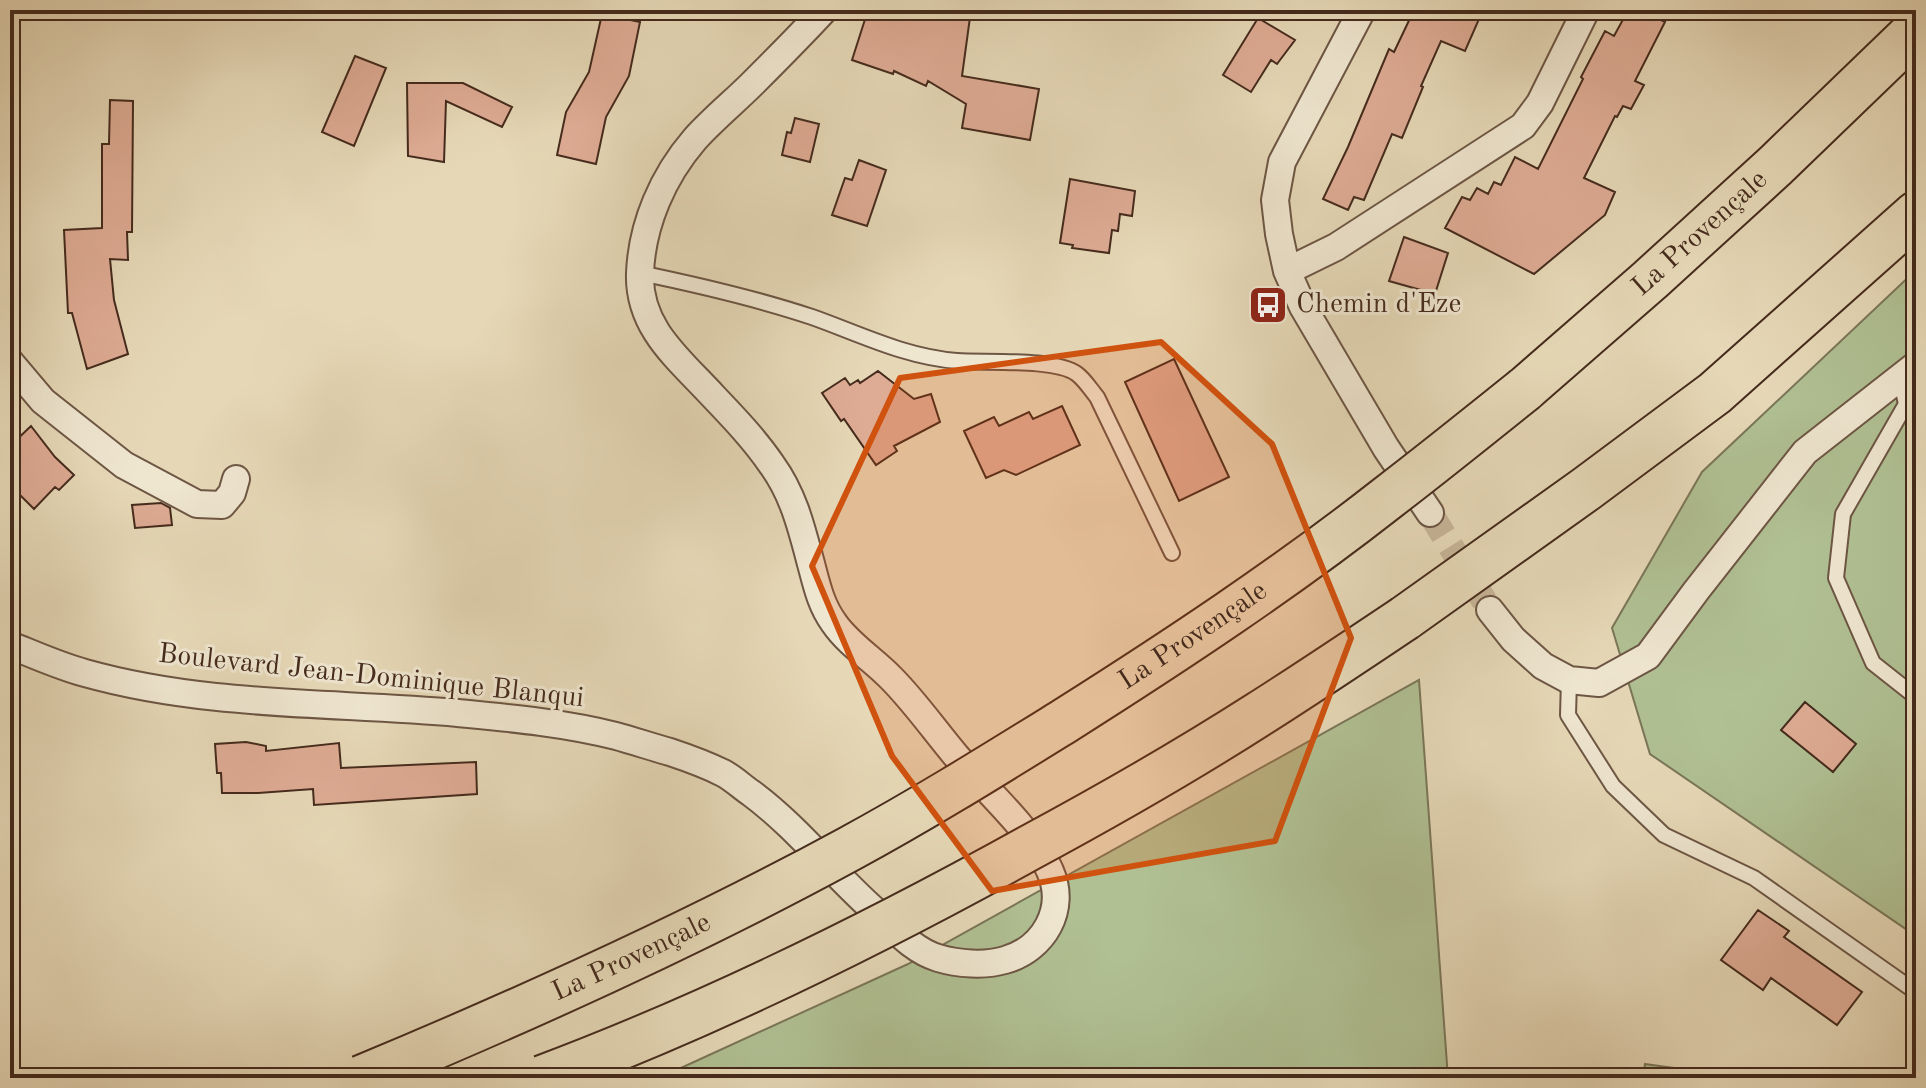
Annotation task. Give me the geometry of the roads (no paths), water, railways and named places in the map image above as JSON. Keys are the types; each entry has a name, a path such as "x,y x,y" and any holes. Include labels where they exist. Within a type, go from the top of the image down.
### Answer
{"highway":[{"name":"La Provençale","path":"361,1078 592,978 851,849 983,772 1129,680 1260,592 1385,501 1525,389 1775,166 1916,30"},
{"path":"542,1078 704,1012 848,944 1109,804 1257,715 1405,618 1715,393 1916,214"}],"street":[{"name":"Boulevard Jean-Dominique Blanqui","path":"10,645 83,673 150,687 212,697 456,713 544,723 612,735 679,755 725,774 762,801 919,951 942,959 984,963 1005,960 1025,951 1044,935 1054,916 1056,894 1052,874 1039,851 891,678 832,622 820,599 796,510 785,483 748,434 674,356 649,320 641,301 644,241 654,205 669,174 695,139 824,10"},
{"path":"1362,10 1282,162 1275,200 1282,256 1303,307 1386,448 1430,513"},
{"path":"1287,271 1336,247 1523,126 1540,103 1586,10"},
{"path":"10,362 43,401 124,465 197,504 222,505 232,493 236,479"},
{"path":"1490,610 1513,639 1543,666 1569,680 1599,683 1648,656 1805,452 1908,371"}],"lane":[{"path":"640,273 716,288 812,317 925,357 1066,368 1079,375 1097,397 1172,553"},
{"path":"1908,371 1906,404 1843,514 1836,578 1873,663 1916,697"},
{"path":"1569,680 1568,715 1613,786 1664,835 1754,878 1916,992"}],"tunnel":[{"path":"1430,513 1490,610"}],"place":[{"name":"Chemin d'Eze","path":"1268,305"}]}
